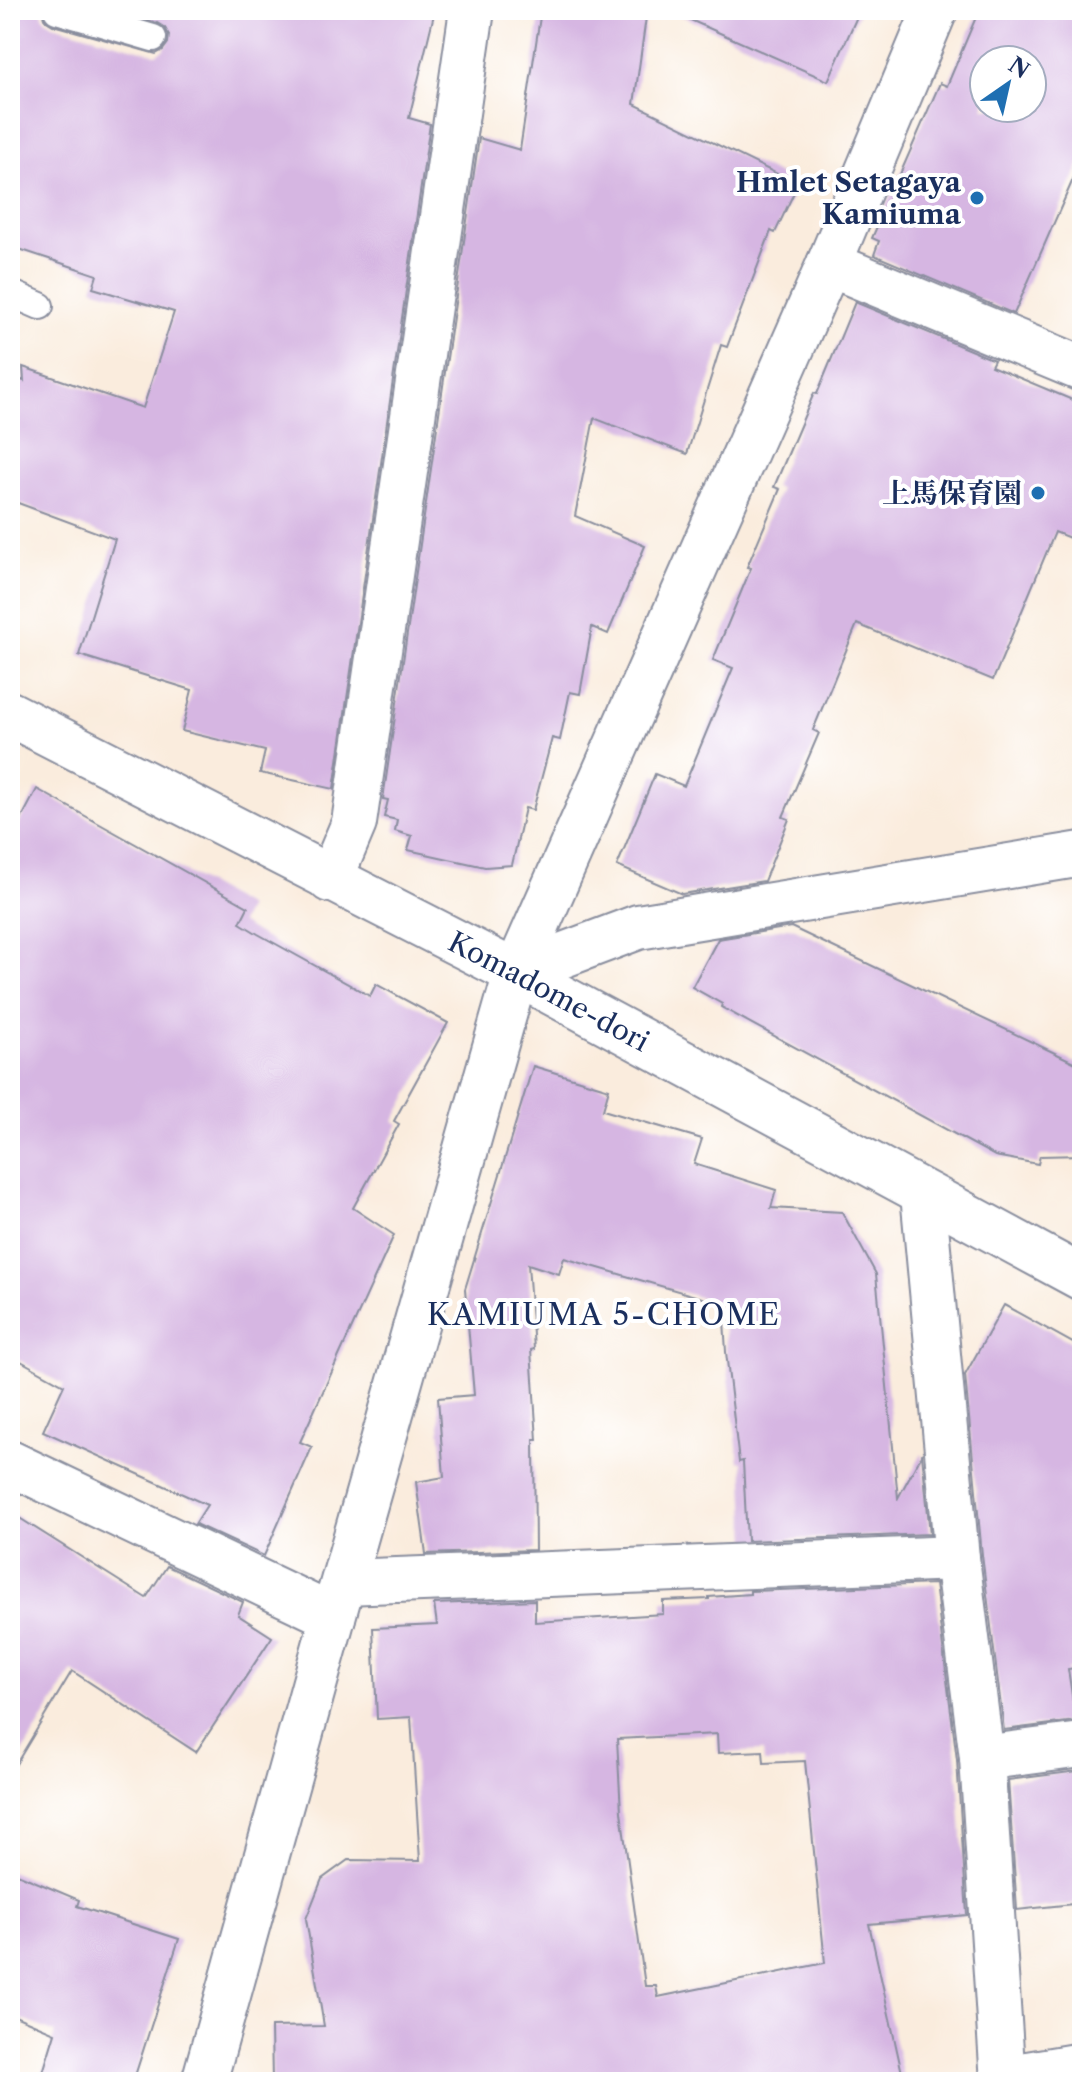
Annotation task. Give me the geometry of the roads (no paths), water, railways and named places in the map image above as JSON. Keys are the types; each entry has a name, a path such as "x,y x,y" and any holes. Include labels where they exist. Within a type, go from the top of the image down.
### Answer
{"street":[{"path":"330,880 354,823 472,10"},
{"path":"204,2082 516,973 829,264 935,10"},
{"path":"829,264 1082,369"},
{"name":"Komadome-dori","path":"10,714 516,973 1082,1278"},
{"path":"516,973 638,927 1082,854"},
{"path":"923,1194 957,1558 982,1758 1003,2080 1082,2065"},
{"path":"10,1463 339,1600 957,1558"},
{"path":"982,1758 1082,1745"}],"lane":[{"path":"57,10 153,38"},
{"path":"10,293 40,306"}],"place":[{"name":"Hmlet Setagaya Kamiuma","path":"977,198"},
{"name":"上馬保育園","path":"1038,493"}],"district":[{"name":"KAMIUMA 5-CHOME","path":"604,1315"}]}
